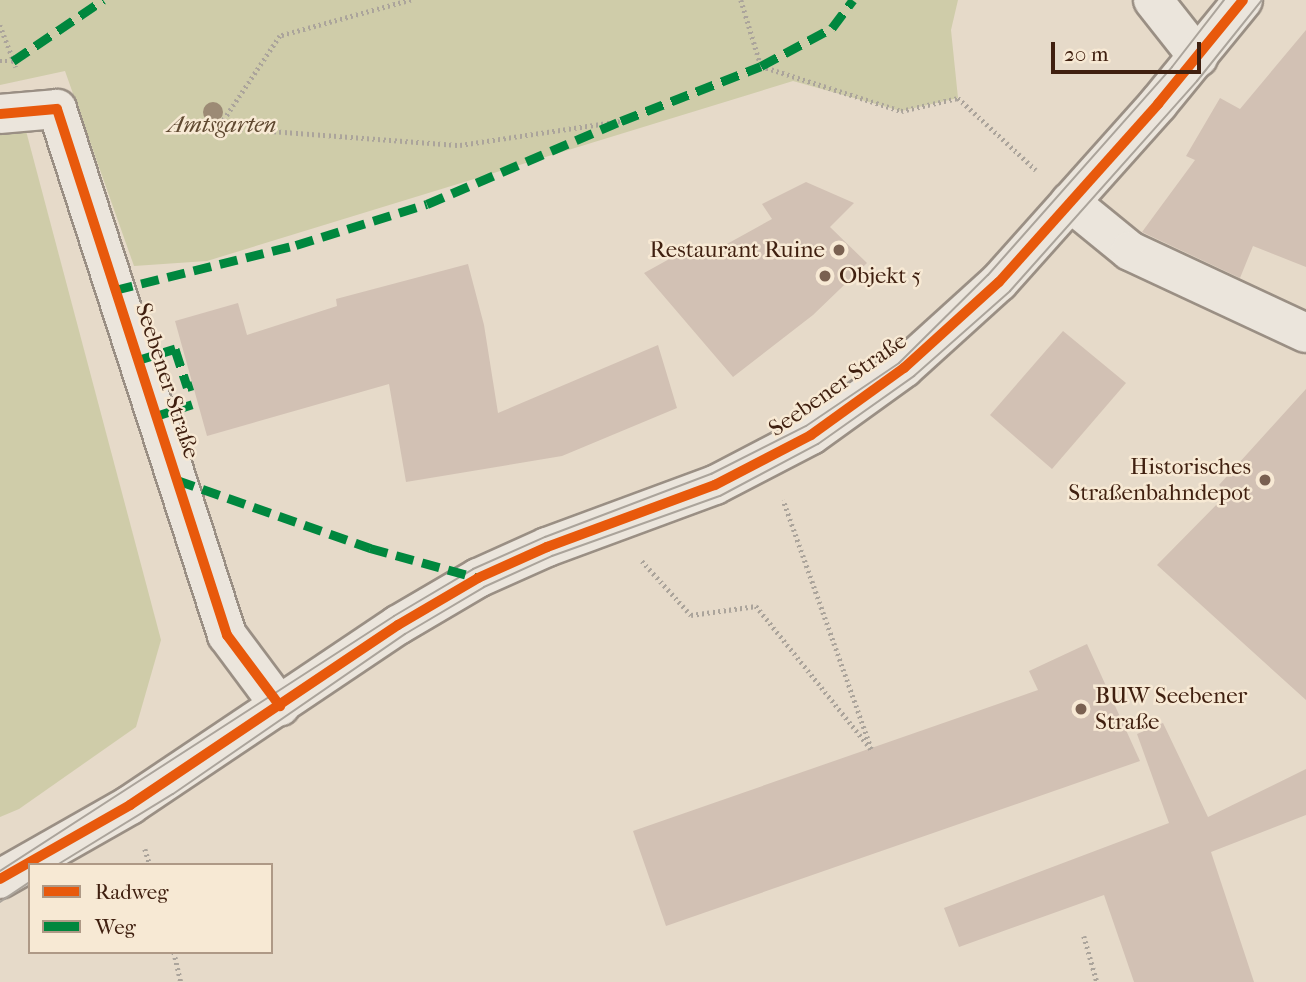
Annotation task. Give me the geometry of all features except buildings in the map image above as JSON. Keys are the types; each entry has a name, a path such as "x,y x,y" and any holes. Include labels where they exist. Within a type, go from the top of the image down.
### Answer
{"street":[{"path":"1153,0 1198,57"},
{"name":"Seebener Straße","path":"0,878 130,805 398,625 478,579 547,547 715,485 811,435 904,368 999,282 1198,57 1243,0"},
{"name":"Seebener Straße","path":"0,114 57,109 228,635 280,706"},
{"path":"1070,202 1130,251 1306,333"}],"path":[{"path":"411,0 280,36 219,127 460,145 621,121"},
{"path":"741,0 761,65 901,111 958,98 1070,202"},
{"path":"0,61 13,61"},
{"path":"609,524 691,615 756,606 871,749 768,459"},
{"path":"1084,936 1097,982"},
{"path":"174,954 181,982"}],"green space":[{"name":"Amtsgarten","path":"0,0 958,0 951,30 958,98 901,111 793,81 207,261 134,266 65,71 0,85"},
{"path":"21,112 161,640 136,727 19,809 0,817 0,114"}],"tram line":[{"path":"0,871 394,616 473,569 545,537 711,474 806,426 899,363 988,275 1172,67 1224,0"},
{"path":"60,863 173,794 405,634 484,587 552,556 720,496 818,444 914,376 1010,291 1197,81 1262,0"},
{"path":"0,902 28,883"}],"marked path":[{"path":"13,61 103,0"},
{"path":"115,290 296,245 427,204 621,121 761,66 832,28 853,0"},
{"path":"138,360 175,349 187,387 193,385"},
{"path":"156,416 192,404"},
{"path":"177,480 370,548 478,578"}],"cycle path":[{"path":"28,863 130,805 398,625 478,578 547,547 715,485 811,435 904,368 999,282 1158,104 1243,0"},
{"path":"0,114 57,109 227,635 280,706"},
{"path":"0,879 28,863"}],"place":[{"name":"Restaurant Ruine","path":"839,250"},
{"name":"Objekt 5","path":"825,276"},
{"name":"Historisches Straßenbahndepot","path":"1265,480"},
{"name":"BUW Seebener Straße","path":"1081,709"}]}
